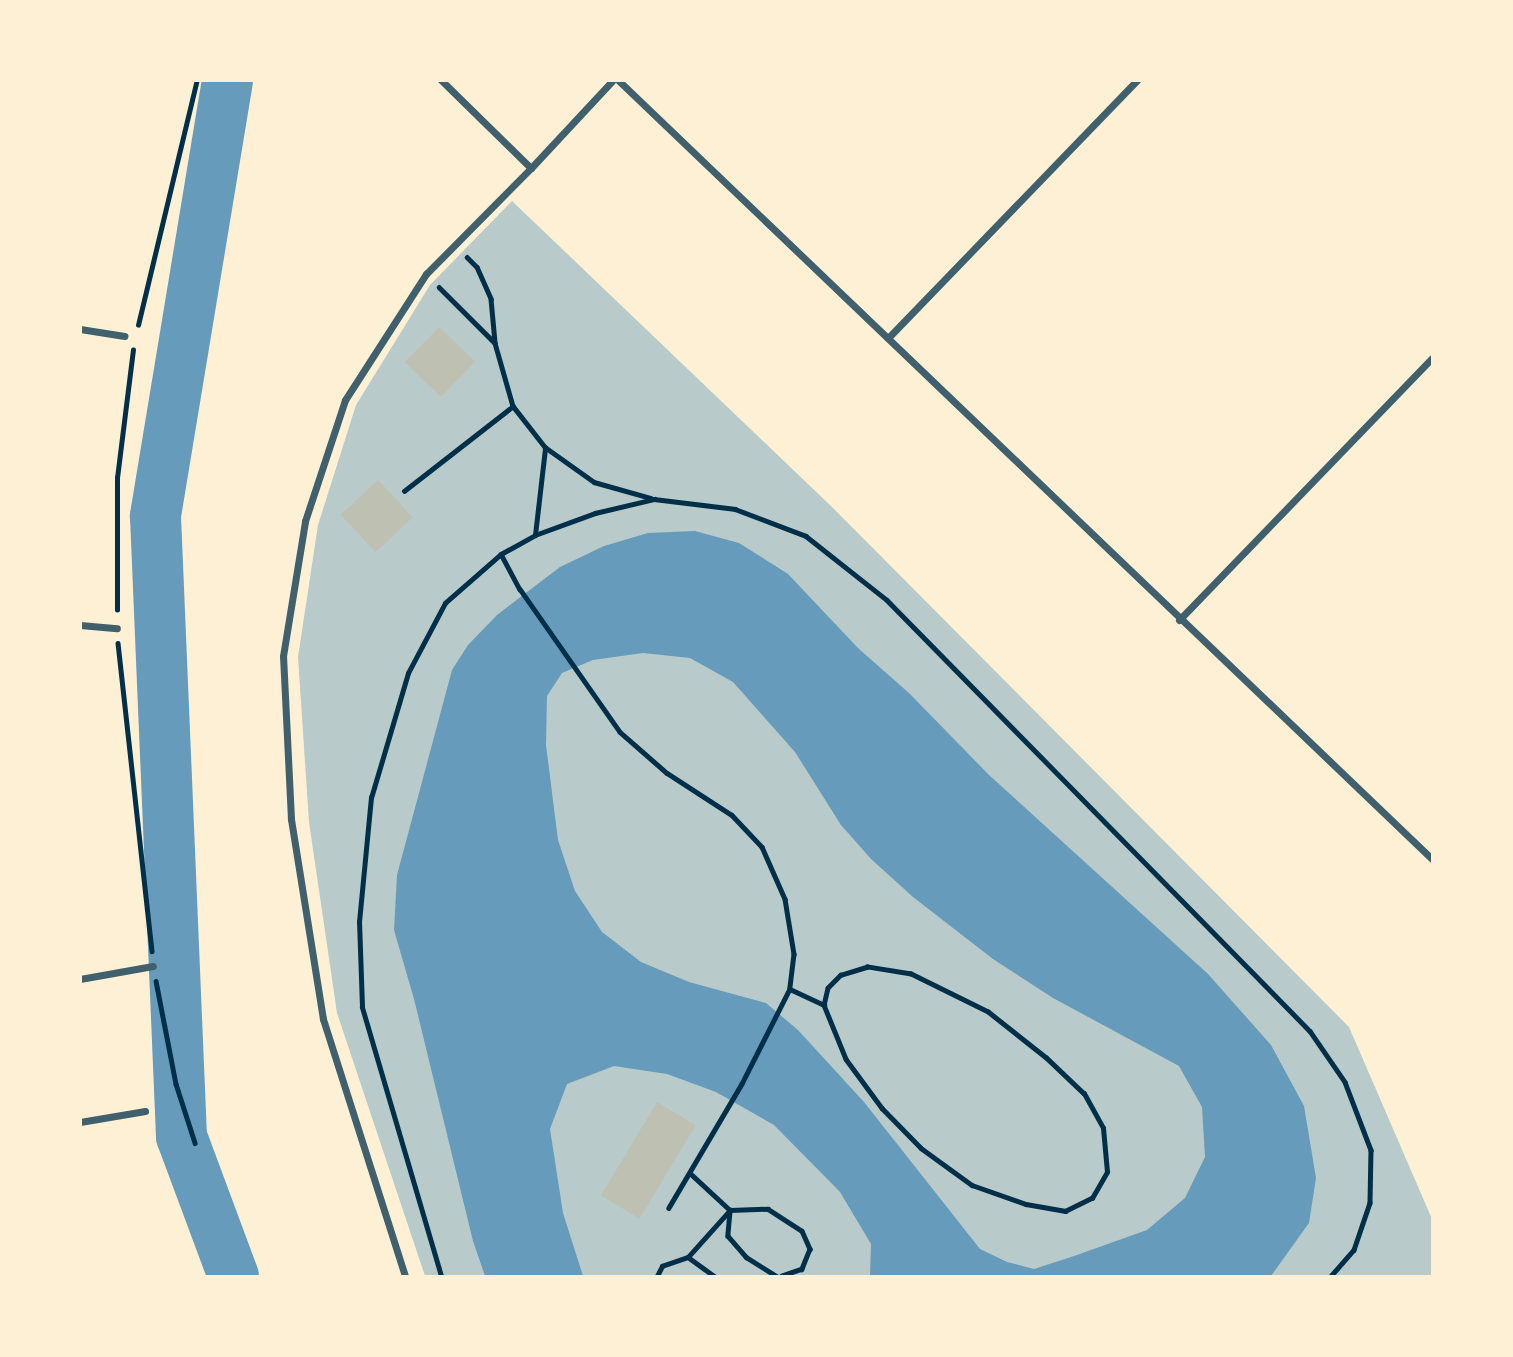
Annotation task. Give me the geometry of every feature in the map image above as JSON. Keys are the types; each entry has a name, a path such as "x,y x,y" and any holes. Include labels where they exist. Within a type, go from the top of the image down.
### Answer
{"street":[{"path":"441,80 531,168"},
{"path":"405,1276 323,1019 291,819 283,656 305,522 345,400 426,274 616,80 1179,620 1433,859"},
{"path":"888,338 1137,80"},
{"path":"80,329 124,336"},
{"path":"1179,620 1433,358"},
{"path":"80,625 117,628"},
{"path":"80,979 153,966"},
{"path":"80,1122 145,1111"}],"path":[{"path":"195,1143 176,1084 153,966 117,628 117,478 134,339 197,80"},
{"path":"455,244 477,267 491,299 495,343 513,406 545,447 594,482 654,499 735,509 806,536 887,600 1310,1031 1345,1082 1371,1150 1370,1203 1354,1250 1331,1276"},
{"path":"426,274 495,343"},
{"path":"404,491 513,406"},
{"path":"536,535 545,447"},
{"path":"441,1276 362,1007 359,922 371,797 408,673 445,603 501,554 536,535 595,513 654,499"},
{"path":"501,554 520,589 587,681 620,732 667,773 732,815 762,847 785,899 794,954 786,1001 691,1174 668,1208"},
{"path":"790,989 824,1005 846,1059 883,1108 921,1148 972,1185 1026,1204 1065,1211 1092,1198 1107,1172 1103,1128 1084,1094 1046,1058 988,1012 911,974 867,967 841,975 828,988 824,1005"},
{"path":"691,1174 730,1210 768,1209 802,1231 810,1249 802,1269 780,1276 746,1257 728,1236 730,1210"},
{"path":"657,1276 662,1266 688,1257 730,1210"},
{"path":"688,1257 714,1276"}],"shaded area":[{"path":"512,201 833,508 1349,1027 1432,1219 1432,1276 425,1276 337,1013 309,822 298,657 318,525 356,405 430,285"}],"water":[{"path":"695,531 739,543 788,574 858,648 910,694 989,775 1208,974 1271,1045 1304,1106 1316,1178 1309,1223 1271,1276 870,1276 871,1244 840,1192 774,1125 716,1092 667,1074 614,1066 567,1084 550,1129 563,1213 583,1276 485,1276 473,1241 414,999 394,930 397,875 452,670 468,645 497,615 560,567 604,546 648,533","holes":["643,653 690,658 733,682 795,752 841,825 871,859 913,897 993,959 1053,998 1179,1066 1202,1107 1205,1157 1185,1198 1147,1230 1034,1269 1007,1262 980,1249 864,1102 798,1030 766,1003 689,982 641,962 602,932 575,891 558,840 546,745 547,696 562,673 593,660"]}],"building":[{"path":"439,327 475,362 441,397 405,362"},
{"path":"378,480 413,517 375,552 341,515"},
{"path":"657,1102 696,1125 639,1219 601,1195"}],"waterway":[{"path":"227,80 155,516 181,1136 233,1276"}]}
